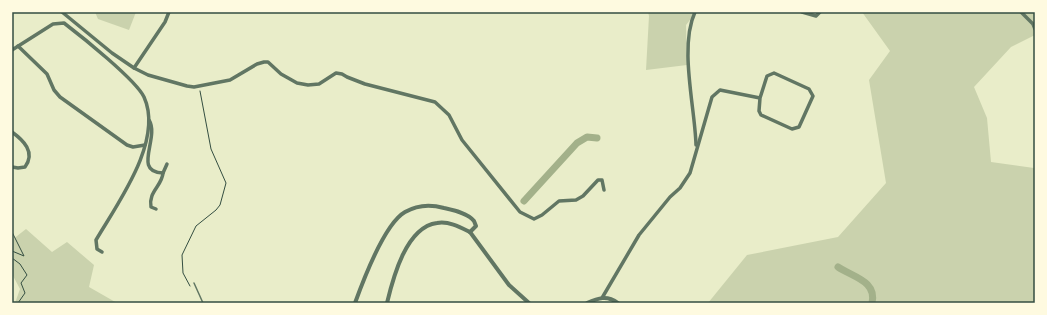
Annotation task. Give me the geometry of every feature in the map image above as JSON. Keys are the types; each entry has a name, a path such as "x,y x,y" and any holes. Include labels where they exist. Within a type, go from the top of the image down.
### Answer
{"street":[{"path":"62,12 112,53 134,68 148,75 187,86 199,86 230,80 257,64 268,62 292,81 308,85 319,84 336,73 365,84 435,102 449,115 462,140 520,212 534,219 559,202 576,200 583,196 598,180 602,180 604,183 604,190"},
{"path":"134,68 165,22 169,12"},
{"path":"695,12 691,23 688,52 696,149"},
{"path":"802,12 816,16 820,12"},
{"path":"1021,12 1033,24 1035,29"},
{"path":"12,50 53,24 64,23 135,84 145,99 148,119 145,145 136,171 96,240 97,249 102,252"},
{"path":"18,46 47,74 54,90 60,97 127,145 133,147 145,145"},
{"path":"774,73 809,89 813,96 799,127 792,129 761,115 759,111 760,98 767,76 774,73"},
{"path":"602,298 639,235 670,197 680,188 690,173 702,127 712,97 720,90 760,98"},
{"path":"148,119 153,130 147,162 152,171 163,173"},
{"path":"12,132 24,141 29,150 29,159 25,166 18,168 12,167"},
{"path":"156,209 151,207 151,195 163,179 163,173 167,164"},
{"path":"355,303 374,256 394,223 404,212 420,206 453,210 474,221 476,226 470,232"},
{"path":"387,303 402,256 416,235 426,227 437,223 455,225 470,232 516,293 529,303"},
{"path":"587,303 602,298 613,300 618,303"}],"lane":[{"path":"194,283 203,303"}],"path":[{"path":"198,292 189,284 182,273 182,255 188,245 193,230 220,205 226,183 211,149 199,86"},
{"path":"12,226 12,231 24,256 12,251"},
{"path":"12,258 20,264 28,275 21,284 25,293 18,303"}],"green space":[{"path":"95,12 136,12 129,30 98,19"},
{"path":"648,12 696,12 686,25 687,65 646,70"},
{"path":"862,12 1035,12 1035,35 1011,47 974,87 987,118 991,162 1034,168 1035,166 1035,303 708,303 747,255 838,237 886,183 869,80 890,51"},
{"path":"26,229 52,252 67,242 94,265 89,287 117,303 15,303 20,289 12,274 12,240"}],"waterway":[{"path":"524,201 577,143 587,137 597,138"},
{"path":"838,267 862,280 867,285 873,296 872,303"}]}
